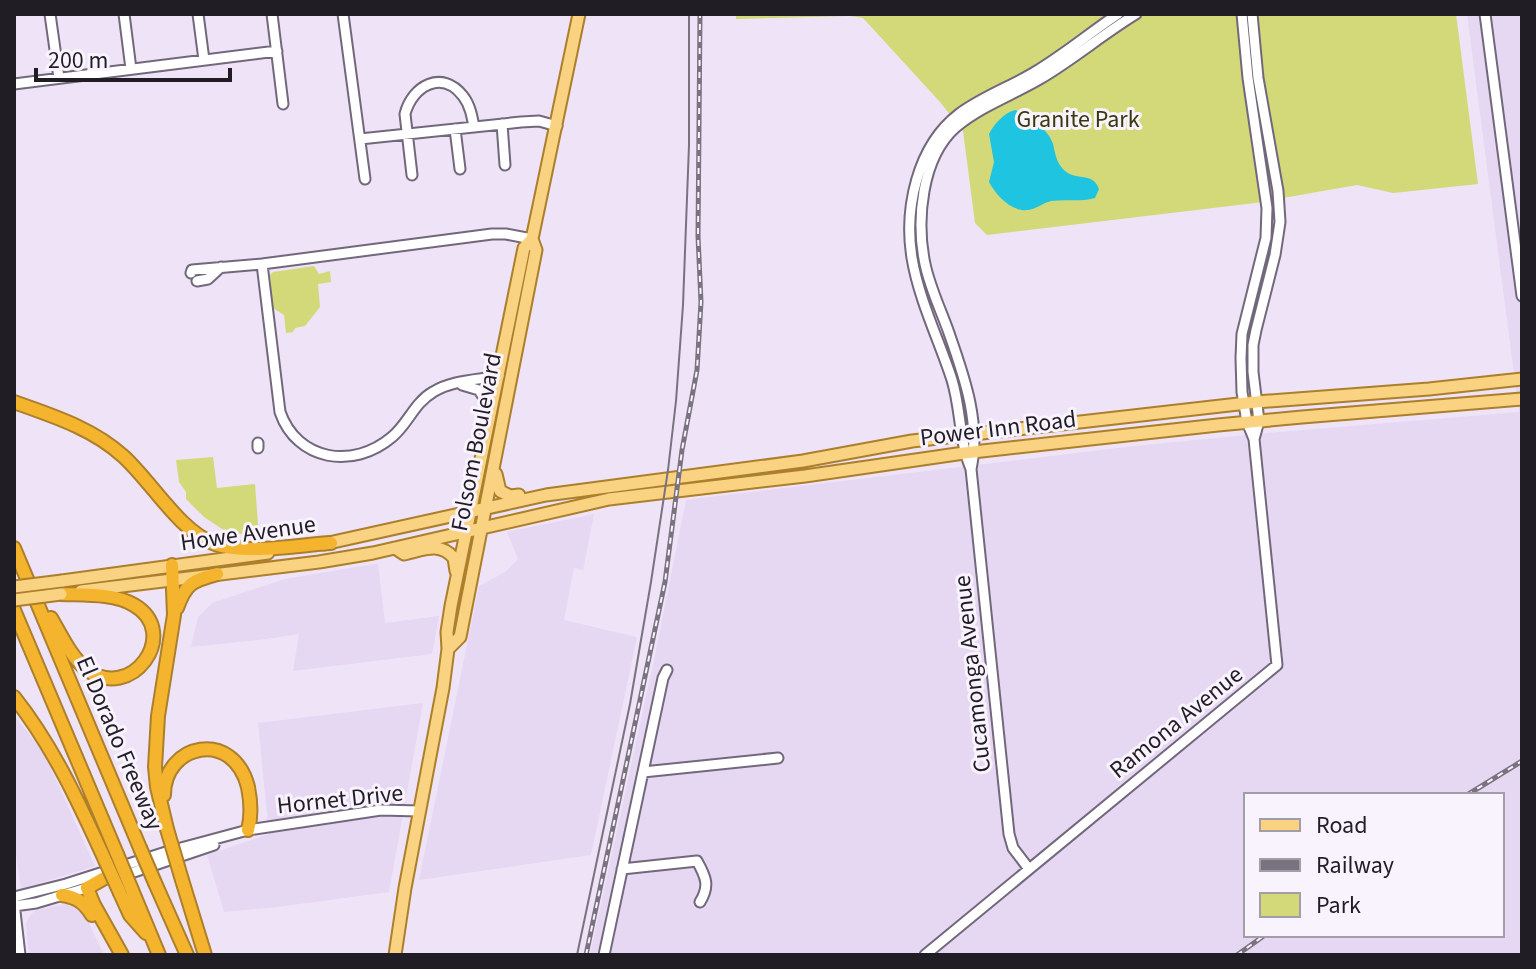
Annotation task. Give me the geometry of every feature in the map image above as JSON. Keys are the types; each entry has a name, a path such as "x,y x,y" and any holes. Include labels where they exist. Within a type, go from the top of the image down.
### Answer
{"highway":[{"path":"14,402 69,422 107,442 131,463 187,526 214,544 240,549 331,543"},
{"name":"El Dorado Freeway","path":"14,548 187,955"},
{"path":"172,565 174,615 155,745 156,777 166,824 205,955"},
{"path":"24,571 63,639 79,663 89,671 101,677 123,676 137,670 147,660 152,647 152,629 140,609 111,597 62,587"},
{"path":"174,615 188,585 217,574"},
{"name":"El Dorado Freeway","path":"14,610 111,862 159,955"},
{"path":"14,697 47,743 111,862 108,876 87,888 122,955"},
{"path":"166,824 164,784 172,766 183,756 212,748 227,754 238,764 245,778 252,817 248,830"},
{"path":"62,895 85,904 96,922 110,934"}],"main road":[{"name":"Folsom Boulevard","path":"395,955 438,718 448,649 447,632 470,512 524,248 532,239 579,14"},
{"name":"Folsom Boulevard","path":"448,649 460,637 536,250 532,239"},
{"name":"Power Inn Road","path":"486,508 546,495 788,463 967,434 1250,403 1522,379"},
{"name":"Power Inn Road","path":"482,527 609,499 969,453 1253,422 1522,399"},
{"path":"494,463 498,488 503,494 510,496 541,491 546,495"},
{"name":"Howe Avenue","path":"14,600 172,565 331,543 486,508"},
{"name":"Howe Avenue","path":"14,587 173,580 319,562 482,527"},
{"path":"395,548 404,554 444,548 454,558 457,581"}],"street":[{"path":"50,14 59,78"},
{"path":"124,14 131,69"},
{"path":"198,14 204,60"},
{"path":"272,14 283,104"},
{"path":"343,14 365,179"},
{"name":"Cucamonga Avenue","path":"1029,869 1013,848 1009,834 967,434 919,283 912,254 911,207 921,167 938,136 960,113 1036,72 1118,14"},
{"name":"Cucamonga Avenue","path":"967,434 970,405 964,378 929,279 922,234 925,188 934,158 952,131 965,120 1048,74 1136,14"},
{"name":"Ramona Avenue","path":"925,955 1277,665 1253,422 1241,375 1242,334 1263,253 1267,208 1242,14"},
{"name":"Ramona Avenue","path":"1250,403 1253,345 1280,222 1278,191 1258,78 1252,14"},
{"path":"1485,14 1522,296"},
{"path":"14,84 277,51"},
{"path":"412,175 405,124 407,104 420,88 437,83 460,92 469,107 474,127"},
{"path":"360,139 539,121 557,126"},
{"path":"502,124 505,165"},
{"path":"455,129 460,169"},
{"path":"197,276 221,267 492,234 532,239"},
{"path":"262,264 280,412 288,430 311,450 328,456 367,452 391,438 424,398 437,390 499,376"},
{"path":"455,384 479,390 491,411"},
{"path":"604,955 667,670"},
{"path":"643,772 778,758"},
{"name":"Hornet Drive","path":"14,903 111,862 166,852 248,830 371,811 419,811"},
{"name":"Hornet Drive","path":"14,903 36,903 87,888 266,828"},
{"path":"622,869 697,861 705,875 707,892 700,902"},
{"path":"14,903 20,955"},
{"path":"17,935 25,912 36,903"}],"shaded area":[{"path":"1467,14 1522,14 1522,955 590,955 686,500 1267,433 1519,412"},
{"path":"594,514 583,570 574,568 564,620 637,637 591,855 419,880 479,586 505,572 518,559 507,532"},
{"path":"378,564 385,623 439,616 432,654 293,671 299,634 191,647 198,617 212,603 285,579"},
{"path":"423,703 389,892 224,912 207,855 269,834 258,723"},
{"path":"14,715 44,753 95,866 21,889 14,840"},
{"path":"70,903 79,907 85,915 104,955 29,955 26,923 29,917 34,911"}],"green space":[{"name":"Granite Park","path":"736,14 1456,14 1478,184 1393,193 1357,185 1255,203 987,235 975,223 963,131 863,18 736,19"},
{"path":"314,266 319,274 330,271 331,282 318,284 320,307 305,326 286,333 284,315 273,308 270,275"},
{"path":"213,457 217,488 255,484 259,537 225,531 204,517 186,499 186,492 179,482 176,460"}],"water":[{"path":"1015,110 1032,119 1047,133 1062,168 1096,183 1099,189 1095,198 1051,201 1022,210 1000,197 989,182 994,162 989,134 1000,119"}],"tram line":[{"path":"577,955 630,704 668,470 683,305 689,145 689,14"}],"railway":[{"path":"586,955 665,582 682,450 697,370 701,302 698,236 700,14"},
{"path":"1470,793 1522,761"},
{"path":"1237,955 1262,937"}]}
